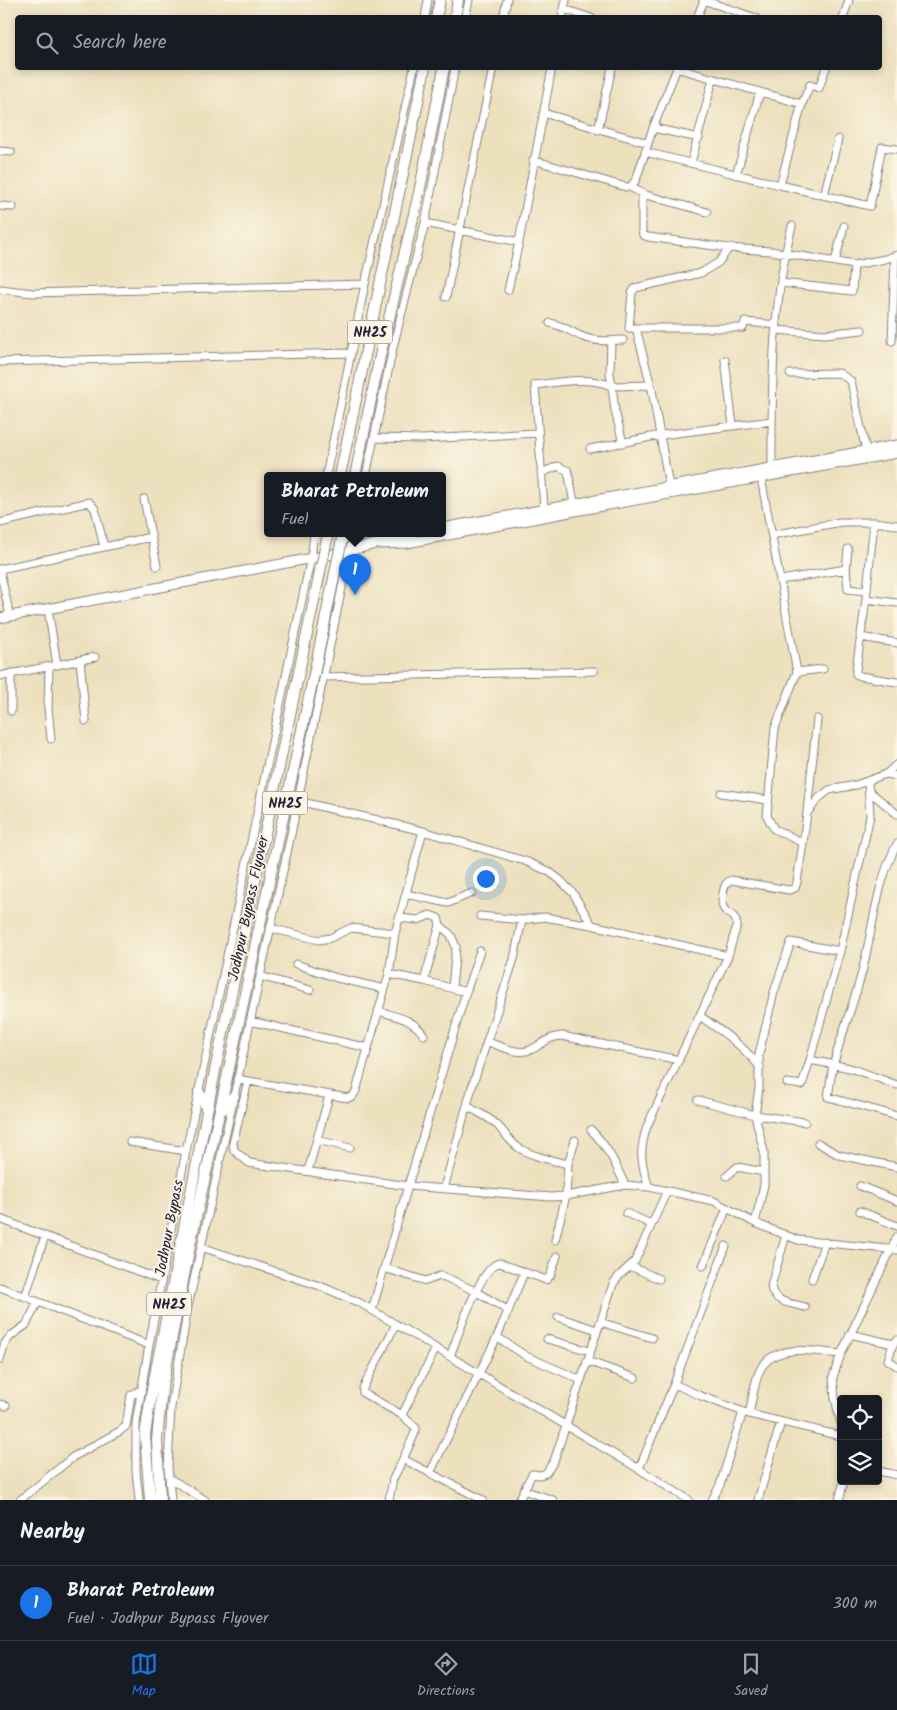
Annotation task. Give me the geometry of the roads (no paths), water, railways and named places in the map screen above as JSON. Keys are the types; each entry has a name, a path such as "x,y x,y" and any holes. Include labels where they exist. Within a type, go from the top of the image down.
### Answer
{"highway":[{"path":"437,15 440,0"},
{"path":"456,15 458,0"},
{"name":"NH25","path":"341,472 425,70"},
{"name":"NH25","path":"356,472 444,70"},
{"name":"Jodhpur Bypass Flyover","path":"207,1110 327,537"},
{"name":"Jodhpur Bypass Flyover","path":"219,1113 342,537"},
{"path":"199,1092 207,1110"},
{"path":"219,1113 234,1096"},
{"name":"Jodhpur Bypass","path":"150,1500 145,1435 151,1395 207,1110"},
{"name":"Jodhpur Bypass","path":"160,1500 157,1440 162,1388 190,1245 219,1113"}],"main road":[{"path":"446,536 761,478 772,471 897,445"},
{"path":"446,527 669,486 897,453"},
{"path":"0,618 349,551 403,537"},
{"path":"380,544 407,543 440,537"}],"street":[{"path":"426,15 428,0"},
{"path":"466,15 469,0"},
{"path":"504,15 507,0"},
{"path":"563,15 566,0"},
{"path":"699,15 704,0 747,15"},
{"path":"844,15 849,0"},
{"path":"564,9 582,15"},
{"path":"327,472 364,284 414,70"},
{"path":"367,472 394,342 424,223 455,70"},
{"path":"446,297 493,70"},
{"path":"508,290 552,70"},
{"path":"598,130 612,70"},
{"path":"630,187 636,180 652,128 675,70"},
{"path":"683,70 802,104"},
{"path":"780,185 802,104 810,84 819,88 825,70"},
{"path":"691,163 713,79"},
{"path":"736,175 760,92"},
{"path":"543,113 648,143"},
{"path":"652,128 699,138"},
{"path":"824,195 838,139"},
{"path":"645,152 870,206 882,147 897,149"},
{"path":"0,151 11,152"},
{"path":"534,160 630,187 642,194 707,212"},
{"path":"642,194 642,232 646,237 729,248 771,251 854,265 885,260 896,256 892,341"},
{"path":"0,206 13,207"},
{"path":"424,223 519,242"},
{"path":"772,471 772,380 780,283 784,254 792,226"},
{"path":"835,262 844,226"},
{"path":"729,248 718,262 701,273 635,288 633,290 628,328 743,328 745,322 825,334 862,330"},
{"path":"780,283 852,291 854,265"},
{"path":"0,289 33,292 364,284"},
{"path":"550,323 563,326 583,337 611,341 623,340"},
{"path":"636,328 651,385 669,486"},
{"path":"611,341 610,367 612,386 615,411 623,443"},
{"path":"0,362 350,353"},
{"path":"725,360 734,426"},
{"path":"790,374 839,373 851,381 866,451"},
{"path":"544,508 534,385 580,380 596,381 612,386 651,385"},
{"path":"590,449 661,435 772,421"},
{"path":"374,438 422,439 538,433"},
{"path":"541,472 558,466 568,471 574,503"},
{"path":"761,478 797,672 775,728 767,816 774,828 803,843"},
{"path":"144,499 157,566"},
{"path":"0,523 89,502 95,509 104,547"},
{"path":"772,535 841,522 874,522 897,525"},
{"path":"874,522 856,674 897,682"},
{"path":"10,616 0,570 151,537"},
{"path":"139,1500 136,1471 136,1423 149,1345 186,1151 311,558 314,537"},
{"path":"171,1500 168,1467 171,1407 188,1307 298,801 352,537"},
{"path":"848,549 846,569 848,588 866,591"},
{"path":"781,580 846,569"},
{"path":"866,599 897,603"},
{"path":"48,609 56,664"},
{"path":"860,637 897,643"},
{"path":"0,676 95,657"},
{"path":"80,660 86,721"},
{"path":"49,666 48,714 51,738"},
{"path":"797,672 823,670"},
{"path":"323,677 594,671"},
{"path":"11,674 11,711"},
{"path":"649,1186 644,1174 641,1153 642,1140 728,956 737,923 734,916 723,909 720,904 725,885 731,880 792,890 797,886 817,719"},
{"path":"807,813 818,798 829,790 868,782 886,774 897,764"},
{"path":"886,774 897,776"},
{"path":"787,1084 802,1085 840,951 870,816 868,782"},
{"path":"869,791 897,814"},
{"path":"721,793 768,800"},
{"path":"298,801 423,832 525,862 548,871 573,893 592,925"},
{"path":"237,1080 329,1096 348,1098 353,1096 389,974 395,933 423,832"},
{"path":"897,844 884,875 871,925 862,972 833,1065 828,1097 897,1116"},
{"path":"406,894 448,903 472,893"},
{"path":"400,918 418,920 435,916 438,918 440,925 451,935 456,947 452,988"},
{"path":"480,916 522,920 544,917 592,925 728,956"},
{"path":"444,1188 467,1106 514,959 522,920"},
{"path":"424,981 440,925"},
{"path":"270,928 319,940 330,938 351,928 395,933"},
{"path":"755,1224 764,1185 764,1152 755,1115 759,1088 759,1054 772,1001 791,942 840,951"},
{"path":"372,1310 466,992 480,951"},
{"path":"296,964 337,978 385,989"},
{"path":"389,974 466,992"},
{"path":"260,976 310,990"},
{"path":"378,1011 408,1020 418,1026 424,1035"},
{"path":"700,1016 746,1050 760,1067"},
{"path":"250,1021 368,1048"},
{"path":"488,1042 513,1051 522,1052 530,1050 553,1036 562,1036 679,1060"},
{"path":"810,1060 850,1068 897,1085"},
{"path":"248,1081 233,1143 234,1150 249,1163 408,1186 551,1197 625,1185 649,1186 714,1202 755,1224 798,1240 894,1250"},
{"path":"308,1171 329,1096"},
{"path":"698,1100 755,1115 805,1122"},
{"path":"467,1106 493,1122 509,1140 525,1152 568,1164"},
{"path":"592,1130 612,1156 625,1185"},
{"path":"317,1140 350,1148"},
{"path":"555,1240 566,1196 568,1164 575,1140"},
{"path":"130,1142 186,1151"},
{"path":"818,1143 845,1156 897,1167"},
{"path":"727,1176 737,1167 764,1172"},
{"path":"860,1186 897,1201"},
{"path":"519,1500 532,1474 540,1475 549,1470 554,1461 613,1284 635,1261 667,1190"},
{"path":"703,1266 727,1208"},
{"path":"860,1211 897,1226"},
{"path":"626,1213 651,1224"},
{"path":"0,1219 161,1280"},
{"path":"786,1235 771,1286 772,1293 776,1298 783,1301 805,1307"},
{"path":"25,1297 45,1236"},
{"path":"837,1405 833,1377 841,1354 894,1250 897,1237"},
{"path":"812,1279 825,1242"},
{"path":"639,1469 674,1384 726,1246"},
{"path":"201,1247 320,1286 349,1298 639,1469 680,1498 689,1500"},
{"path":"450,1356 475,1291 493,1265 500,1263 546,1280 550,1276 557,1256"},
{"path":"630,1266 659,1279"},
{"path":"384,1268 426,1281 442,1276 475,1291 509,1311"},
{"path":"430,1473 497,1337 524,1273"},
{"path":"0,1287 149,1345"},
{"path":"0,1359 5,1343 26,1325 38,1302"},
{"path":"558,1318 597,1330"},
{"path":"600,1322 652,1338"},
{"path":"389,1500 393,1480 404,1459 416,1428 402,1415 363,1393 363,1388 396,1324"},
{"path":"850,1334 895,1342 888,1360 897,1366"},
{"path":"497,1337 526,1356 581,1380"},
{"path":"547,1339 590,1351"},
{"path":"402,1415 436,1348"},
{"path":"712,1500 720,1485 762,1366 782,1353 792,1351 841,1354"},
{"path":"587,1361 635,1378"},
{"path":"674,1384 746,1413 837,1435"},
{"path":"20,1500 77,1454 126,1426 131,1394 141,1390"},
{"path":"758,1500 781,1422"},
{"path":"404,1459 483,1500"},
{"path":"882,1472 897,1475"},
{"path":"169,1478 205,1500"},
{"path":"839,1500 843,1485"},
{"path":"523,1490 554,1500"}],"place":[{"name":"Bharat Petroleum","path":"355,595"}]}
